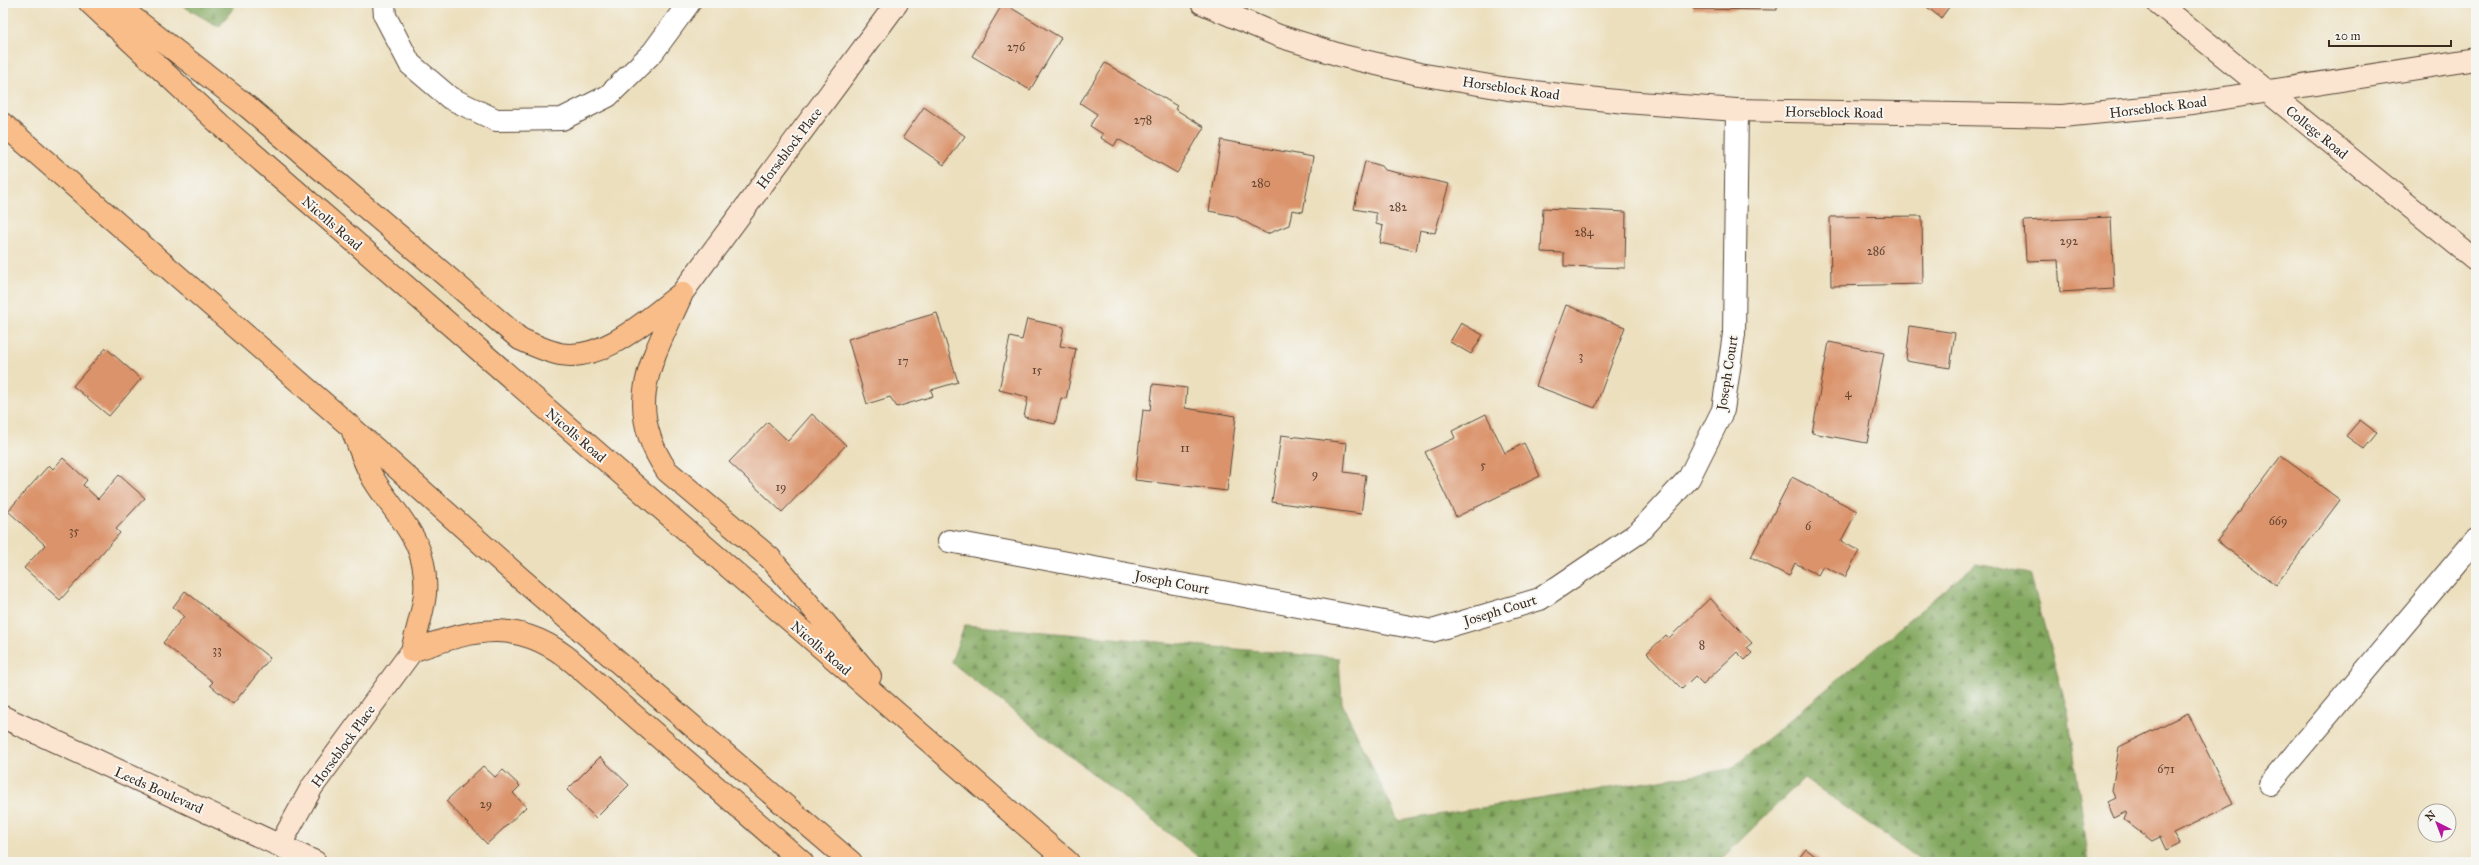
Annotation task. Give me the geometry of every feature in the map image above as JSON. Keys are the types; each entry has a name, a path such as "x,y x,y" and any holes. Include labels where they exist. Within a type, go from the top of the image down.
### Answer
{"highway":[{"name":"Nicolls Road","path":"90,3 226,130 1068,862"},
{"path":"114,3 248,107 520,339 562,354 582,353 604,347 624,337 682,293"},
{"path":"3,124 351,427 520,578 851,862"},
{"path":"682,293 648,369 644,392 645,418 650,439 657,456 667,471 770,558 918,732"},
{"path":"351,427 373,479 412,531 420,551 424,573 425,594 412,651 478,631 502,630 523,633 540,639 564,654 802,862"}],"street":[{"path":"384,3 385,16 410,64 450,98 496,120 562,119 608,96 653,52 689,3"},
{"name":"Horseblock Place","path":"682,293 897,3"},
{"name":"Horseblock Road","path":"1202,3 1286,38 1343,56 1419,74 1516,90 1625,102 1736,110 2062,116 2186,104 2476,59"},
{"name":"College Road","path":"2158,3 2476,260"},
{"name":"Joseph Court","path":"948,541 1432,631 1540,599 1638,533 1689,478 1724,410 1734,334 1736,110"},
{"path":"2270,784 2476,539"},
{"name":"Horseblock Place","path":"280,845 312,787 412,651"},
{"name":"Leeds Boulevard","path":"3,717 315,862"}],"green space":[{"path":"178,3 237,3 219,27"},
{"path":"1976,564 2030,574 2068,713 2089,862 1924,862 1804,778 1718,862 1205,862 951,662 965,625 1339,658 1342,703 1398,821 1731,769"}],"building":[{"path":"1003,3 1061,38 1030,90 972,56"},
{"path":"1693,3 1777,3 1777,10 1693,9"},
{"path":"1922,3 1952,3 1941,18"},
{"path":"1105,63 1177,106 1175,109 1204,127 1177,173 1118,139 1114,146 1101,138 1103,134 1090,126 1097,114 1080,103"},
{"path":"924,107 965,136 944,165 903,137"},
{"path":"1221,140 1313,157 1303,212 1292,210 1289,225 1267,234 1235,216 1209,211"},
{"path":"1365,161 1382,166 1385,170 1449,184 1435,233 1420,230 1416,251 1380,243 1383,226 1376,224 1376,213 1354,209"},
{"path":"1543,208 1626,212 1625,268 1564,266 1564,253 1541,252"},
{"path":"1922,216 1923,284 1831,286 1830,217"},
{"path":"2111,217 2114,289 2060,292 2058,260 2026,261 2024,221"},
{"path":"1566,305 1625,327 1595,408 1536,386"},
{"path":"937,313 958,382 931,390 933,396 897,407 890,397 867,404 848,339"},
{"path":"1027,319 1064,327 1060,346 1076,349 1066,399 1061,398 1055,424 1024,417 1028,397 999,390 1010,337 1022,340"},
{"path":"1461,323 1483,335 1471,354 1450,342"},
{"path":"1910,326 1955,333 1950,368 1906,361"},
{"path":"1829,342 1884,353 1867,443 1812,433"},
{"path":"106,348 141,379 109,416 73,386"},
{"path":"1153,384 1187,388 1185,408 1236,416 1227,491 1135,480 1143,410 1150,411"},
{"path":"812,414 846,445 782,512 729,462 768,422 788,441"},
{"path":"1486,414 1505,453 1524,443 1540,476 1456,517 1425,452 1455,438 1452,431"},
{"path":"2360,420 2377,433 2364,449 2346,436"},
{"path":"1281,435 1347,443 1344,472 1366,475 1361,514 1272,502"},
{"path":"2281,456 2340,500 2276,585 2217,541"},
{"path":"63,458 87,480 83,485 98,499 119,475 145,498 116,529 120,533 60,600 24,568 45,545 8,511 49,465 53,469"},
{"path":"1792,477 1857,511 1841,541 1859,551 1845,577 1823,566 1818,575 1795,563 1789,576 1751,557"},
{"path":"185,591 270,658 233,704 210,685 213,682 163,643 184,616 173,607"},
{"path":"1710,598 1752,643 1747,647 1752,653 1745,660 1737,652 1703,684 1695,676 1682,689 1647,653 1666,635 1669,638"},
{"path":"2188,713 2233,804 2174,833 2180,843 2166,850 2160,837 2152,841 2124,820 2127,812 2114,818 2107,802 2115,798 2112,791 2119,747"},
{"path":"600,757 629,785 596,818 567,790"},
{"path":"483,766 495,777 503,770 520,786 513,793 526,807 487,844 446,801"},
{"path":"1806,849 1823,862 1796,862"}]}
